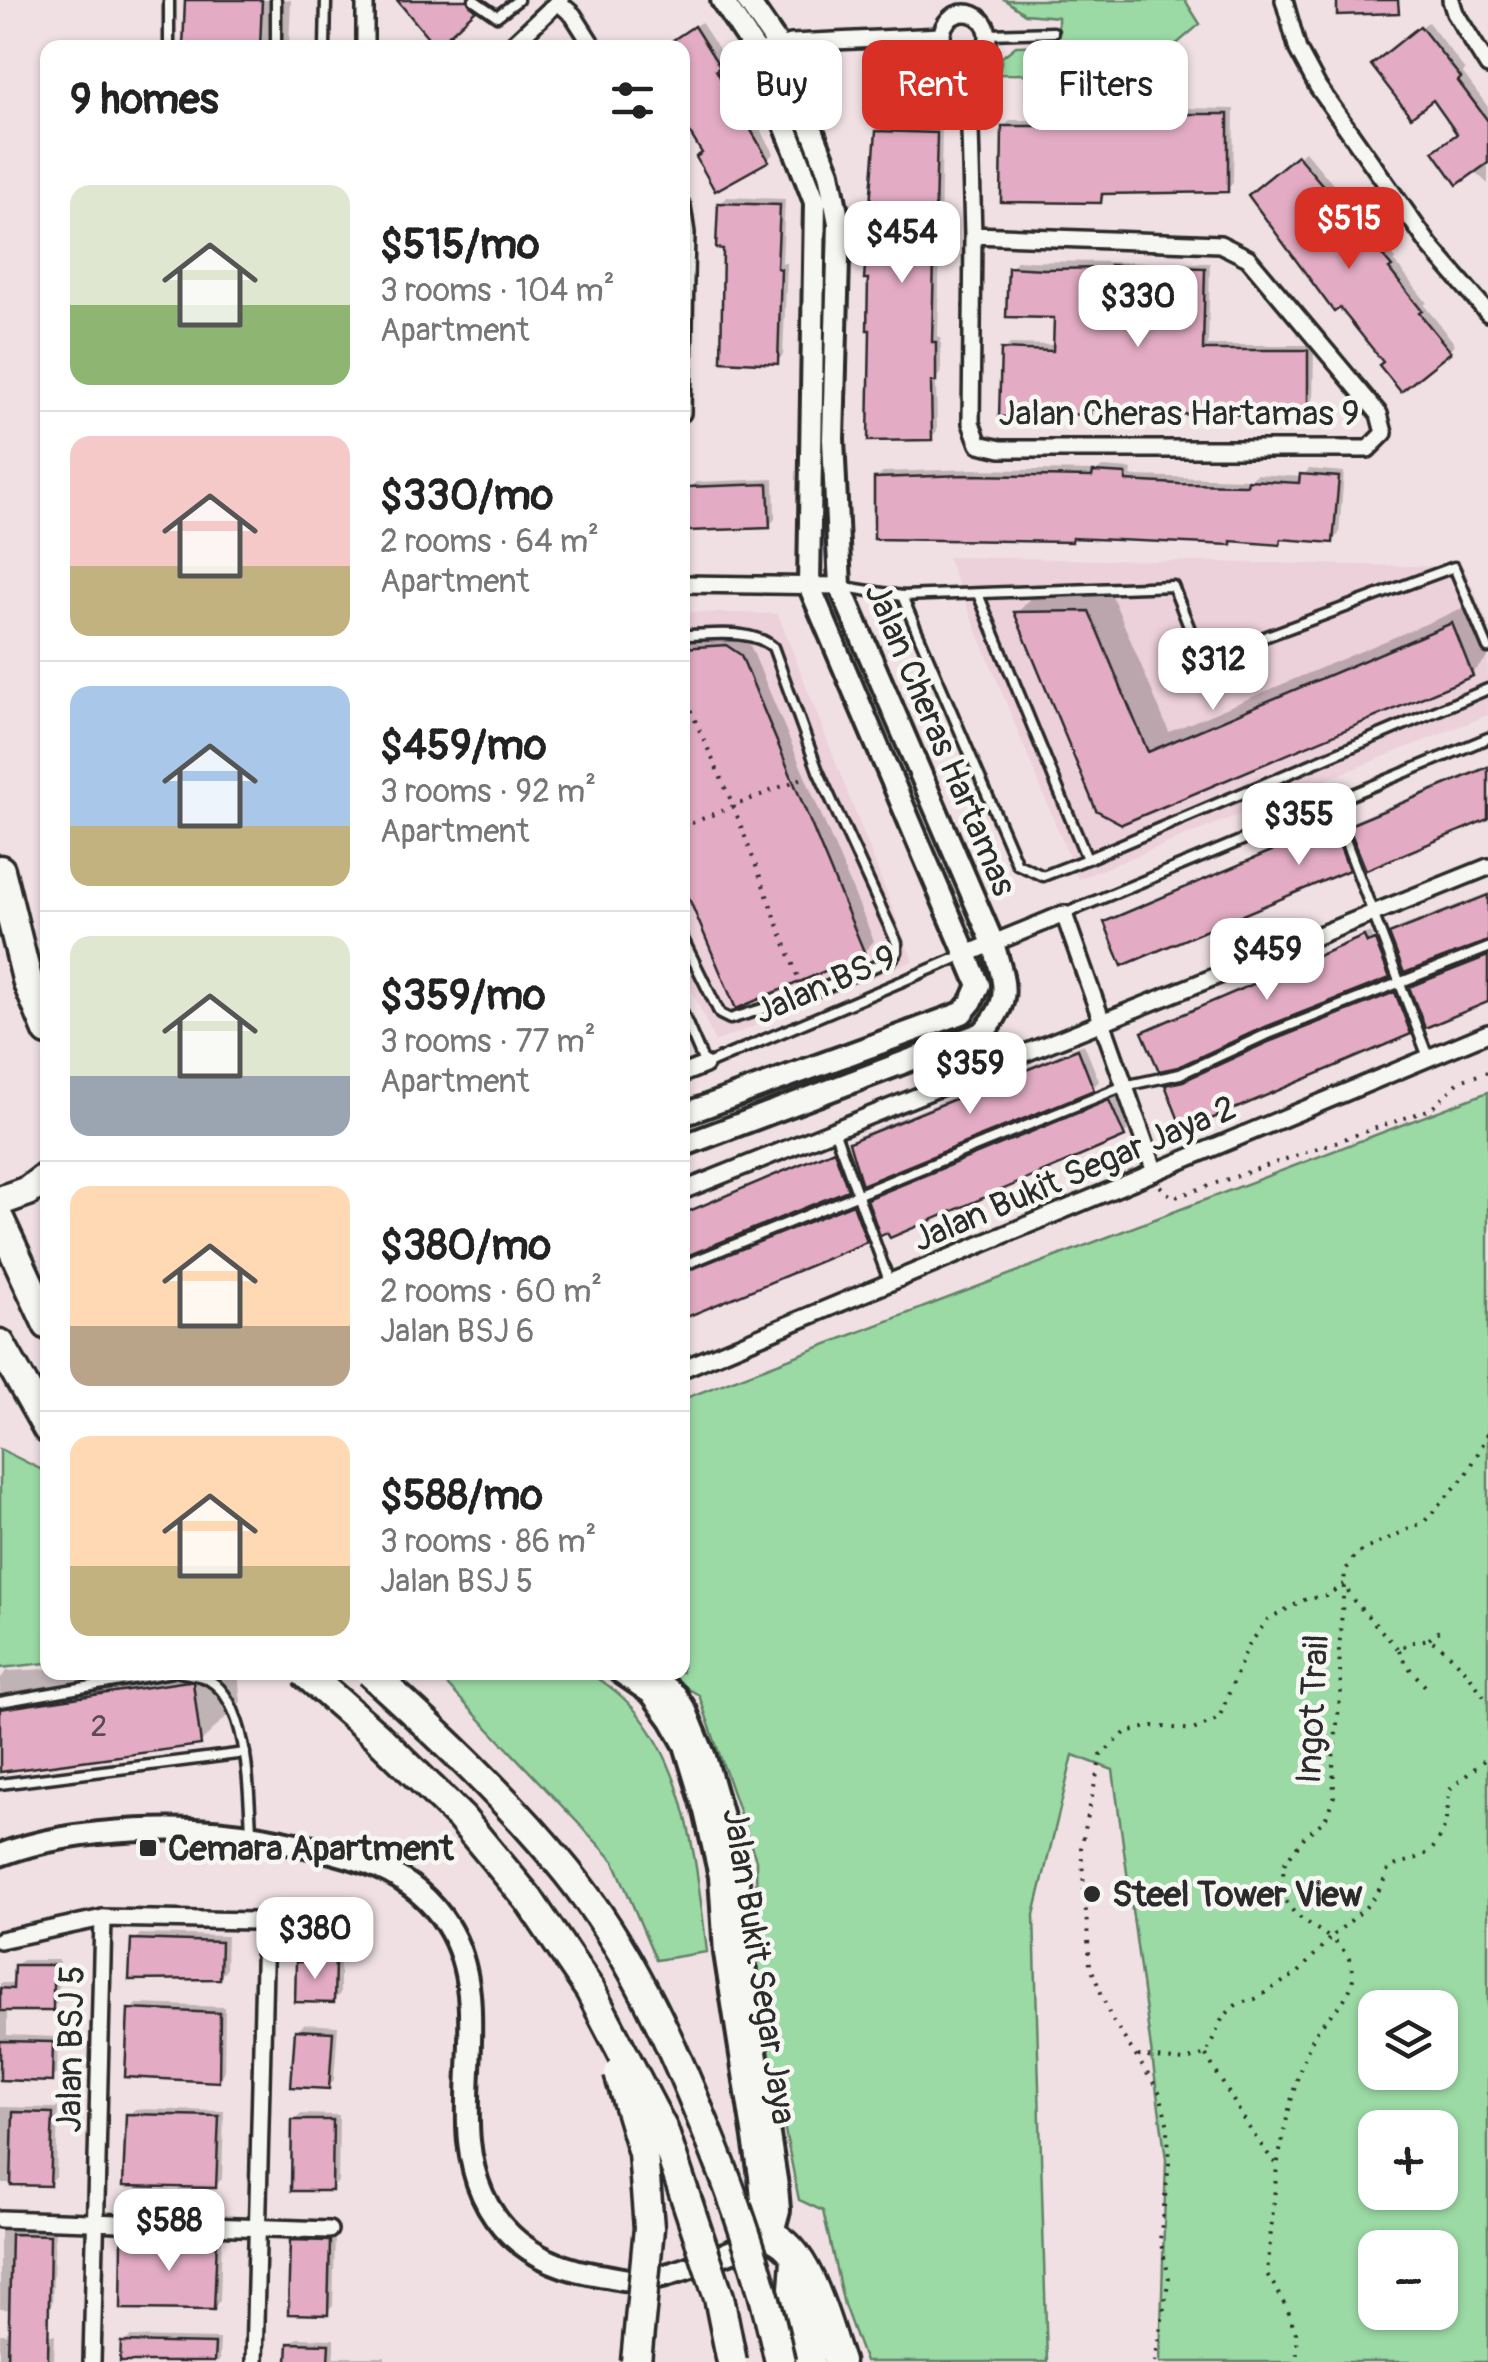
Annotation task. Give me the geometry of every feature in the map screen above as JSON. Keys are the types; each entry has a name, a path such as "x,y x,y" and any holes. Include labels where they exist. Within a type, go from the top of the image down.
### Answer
{"highway":[{"path":"0,870 28,983 40,1012"},
{"path":"0,1200 28,1191 40,1182"},
{"path":"0,1221 40,1310"},
{"path":"0,1344 40,1415"},
{"path":"313,1680 461,1818 529,1900 590,1990 663,2130 719,2298 732,2362"},
{"path":"378,1680 492,1787 568,1873 637,1973 740,2210 780,2362"},
{"path":"590,1990 643,2152 649,2228 636,2362"},
{"path":"772,2236 792,2248 816,2294 839,2362"},
{"path":"796,2260 794,2289 808,2352"}],"street":[{"path":"365,0 365,40"},
{"name":"Jalan Cheras Hartamas","path":"722,0 748,40"},
{"name":"Jalan Cheras Hartamas","path":"747,0 775,40"},
{"path":"1284,0 1298,50 1318,87 1430,246 1488,313"},
{"path":"1452,0 1455,13 1488,66"},
{"path":"518,40 559,1 589,40"},
{"path":"942,40 951,17 964,6 983,21 987,40"},
{"path":"842,41 942,36"},
{"name":"Jalan Cheras Hartamas","path":"690,1113 962,1013 978,985 809,586 815,202 787,130"},
{"name":"Jalan Cheras Hartamas","path":"690,1143 982,1032 999,1015 1006,989 993,944 840,586 833,440 839,223 829,173 812,130"},
{"name":"Jalan Cheras Hartamas 9","path":"970,130 972,423 979,444 1001,449 1368,449 1384,433 1380,414 1248,258 1220,244 973,234"},
{"path":"690,584 840,586"},
{"path":"690,1188 1488,867"},
{"path":"967,954 1064,914 1155,1172"},
{"name":"Jalan Bukit Segar Jaya 2","path":"690,1366 1488,1033"},
{"path":"690,1071 706,1064"},
{"name":"Jalan Bukit Segar Jaya","path":"632,1680 652,1694 685,1745 704,1812 720,1876 726,1954 763,2212 772,2236"},
{"name":"Jalan Bukit Segar Jaya","path":"658,1680 676,1695 686,1710 737,1869 746,1988 777,2186 779,2210 772,2236"},
{"path":"0,1855 85,1833 251,1835 350,1856 404,1878 448,1925 468,1981 469,2143 485,2202 503,2228 528,2252 552,2264 576,2272 641,2281 772,2236"},
{"path":"0,1940 103,1918 254,1920 265,1927 254,2362"},
{"name":"Jalan BSJ 5","path":"92,2362 103,1918"},
{"path":"0,2219 329,2230"}],"lane":[{"path":"169,0 169,40"},
{"path":"276,0 276,40"},
{"path":"325,40 326,0"},
{"path":"474,0 497,16 518,0"},
{"path":"988,34 1053,32"},
{"path":"840,586 902,596 1173,586 1202,660 1454,567 1488,648"},
{"path":"978,594 1087,859"},
{"path":"902,596 1017,864 1043,876 1488,689"},
{"path":"690,636 748,636 762,638 774,647 818,771 898,943 898,952 892,959 805,996 730,1019 720,1014 690,954"},
{"path":"1064,914 1488,738"},
{"path":"1344,837 1428,1058"},
{"path":"690,1263 1124,1086 1180,1074 1263,1036 1488,948"},
{"name":"Jalan BS 9","path":"706,1064 967,954"},
{"path":"690,1029 706,1064"},
{"path":"834,1130 890,1282"},
{"path":"0,1702 129,1680"},
{"path":"209,1680 229,1698 244,1753 251,1835"},
{"path":"0,1784 244,1753"}],"path":[{"path":"690,708 734,805 805,996"},
{"path":"690,824 818,771"},
{"path":"1155,1172 1161,1188 1173,1198 1431,1109 1460,1081 1488,1072"},
{"name":"Ingot Trail","path":"1330,1938 1296,1915 1280,1894 1284,1862 1305,1836 1325,1820 1334,1796 1345,1571 1357,1554 1424,1522 1467,1474 1488,1434"},
{"path":"1156,2362 1169,2277 1160,2240 1169,2164 1168,2127 1160,2092 1112,2018 1090,1965 1081,1848 1102,1755 1126,1732 1154,1726 1193,1730 1219,1718 1247,1648 1268,1619 1306,1599 1326,1596 1344,1584 1426,1686"},
{"path":"1399,1650 1441,1630"},
{"path":"1429,1639 1446,1649 1471,1676 1488,1703"},
{"path":"1138,2056 1184,2061 1206,2054 1223,2017 1237,2004 1255,1999 1299,1972 1330,1938 1366,1910 1382,1890 1388,1869 1402,1860 1426,1854 1438,1841 1447,1816 1449,1790 1488,1757"},
{"path":"1297,2362 1296,2333 1267,2274 1277,2166 1301,2067 1316,2032 1342,2003 1353,1977 1346,1950 1330,1938"},
{"path":"1206,2054 1252,2134 1277,2166"}],"shaded area":[{"path":"947,557 1464,567 1488,623 1488,715 1078,879"},
{"path":"690,612 778,614 913,961 715,1042 690,986"}],"green space":[{"path":"1005,0 1185,0 1200,24 1181,40 1058,40 1058,17 1025,14"},
{"path":"1016,46 1023,46 1023,74 1003,74 1003,56"},
{"path":"1488,1092 1488,2362 1160,2362 1166,2159 1113,1770 1073,1755 1034,1915 1047,2362 865,2362 844,2305 823,2211 799,2200 758,1996 756,1860 699,1695 673,1680 690,1680 690,1396"},
{"path":"0,1449 40,1469 40,1664 0,1668"},
{"path":"443,1680 598,1680 621,1696 646,1724 666,1758 680,1795 697,1875 707,1952 656,1960 614,1861"}],"building":[{"path":"185,0 262,0 260,40 183,40"},
{"path":"397,0 467,0 476,10 444,40 430,40"},
{"path":"1337,0 1398,0 1399,13 1337,15"},
{"path":"694,26 720,67 716,70 720,77 720,130 751,130 769,161 715,191 696,157 702,153 690,133 690,40 673,40"},
{"path":"1420,26 1461,78 1458,81 1488,121 1488,163 1457,185 1433,151 1457,134 1433,100 1411,117 1371,65"},
{"path":"1188,114 1228,114 1228,192 1102,194 1101,203 1001,202 1003,126 1023,126 1023,130 1188,130"},
{"path":"876,131 937,133 932,342 936,342 936,382 931,382 932,440 868,441 870,330 868,279 864,279"},
{"path":"1297,155 1392,267 1389,269 1422,311 1419,313 1451,352 1401,392 1379,365 1383,362 1340,308 1334,312 1248,195"},
{"path":"718,203 780,205 778,364 721,361 723,249 716,248"},
{"path":"1008,267 1205,268 1203,350 1308,350 1308,422 1261,422 1261,415 1090,409 1090,414 999,417 1001,349 1053,351 1054,318 1006,317"},
{"path":"1093,472 1126,474 1126,481 1179,484 1247,485 1248,480 1299,483 1300,474 1339,477 1333,543 1281,539 1280,545 1231,541 1231,545 1072,538 1072,542 874,539 874,478 1092,477"},
{"path":"768,484 770,528 690,531 690,487"},
{"path":"1089,611 1148,752 1452,623 1473,676 1122,824 1096,810 1014,612"},
{"path":"726,645 741,655 865,954 736,1009 690,901 690,647"},
{"path":"1488,767 1488,819 1366,870 1351,833 1340,830 1337,839 1349,870 1122,966 1104,922 1326,828 1328,834"},
{"path":"1488,895 1488,941 1404,973 1389,934"},
{"path":"1364,936 1367,943 1375,940 1390,978 1260,1029 1178,1067 1159,1071 1142,1032"},
{"path":"1488,956 1488,1002 1425,1028 1409,987"},
{"path":"1395,992 1411,1034 1183,1131 1165,1085 1183,1081"},
{"path":"1078,1049 1094,1090 862,1185 849,1142"},
{"path":"1109,1100 1125,1137 890,1238 887,1233 880,1236 867,1199"},
{"path":"834,1150 848,1190 690,1255 690,1211"},
{"path":"853,1204 867,1242 690,1316 690,1270"},
{"path":"193,1682 201,1745 0,1772 0,1709"},
{"path":"131,1939 221,1942 220,1979 129,1980"},
{"path":"296,1962 335,1962 334,2003 295,2002"},
{"path":"14,1965 53,1965 53,2011 0,2011 0,1988 13,1989"},
{"path":"128,2009 220,2013 219,2082 125,2077"},
{"path":"295,2030 333,2032 329,2089 291,2087"},
{"path":"0,2041 53,2042 52,2082 0,2080"},
{"path":"13,2112 53,2113 50,2186 11,2185"},
{"path":"126,2114 219,2116 216,2188 123,2186"},
{"path":"292,2120 333,2120 332,2191 291,2191"},
{"path":"11,2234 50,2235 48,2362 8,2362"},
{"path":"122,2239 217,2239 214,2310 121,2309"},
{"path":"290,2240 330,2241 328,2315 288,2314"},
{"path":"121,2342 215,2344 214,2362 120,2362"},
{"path":"288,2343 329,2344 328,2362 287,2362"}],"place":[{"name":"Cemara Apartment","path":"148,1848"},
{"name":"Steel Tower View","path":"1092,1894"}]}
